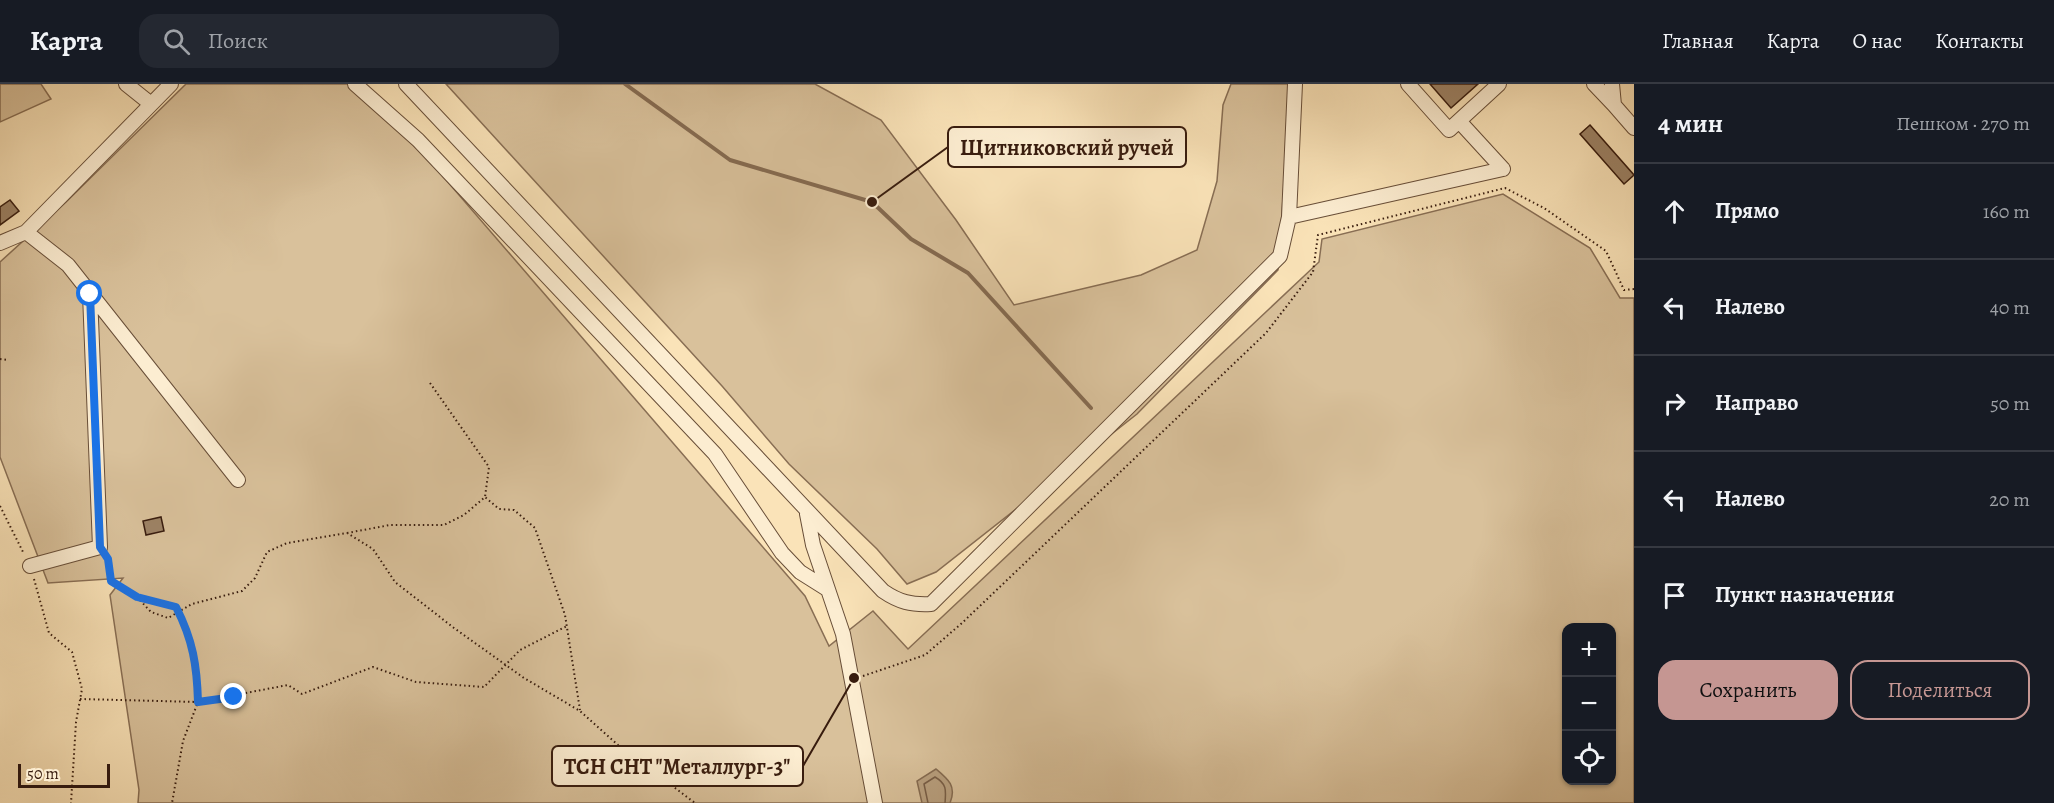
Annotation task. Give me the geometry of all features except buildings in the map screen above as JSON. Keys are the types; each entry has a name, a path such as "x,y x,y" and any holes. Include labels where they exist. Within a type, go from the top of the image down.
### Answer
{"street":[{"path":"126,84 152,104"},
{"path":"0,243 26,232 171,84"},
{"path":"355,84 418,140 715,454 782,553 800,572 827,589"},
{"path":"406,84 883,591 897,601 911,605 931,604 1281,256 1289,217 1295,84"},
{"path":"1408,84 1449,130 1499,84"},
{"path":"1594,84 1634,128"},
{"path":"1612,84 1614,105"},
{"path":"1289,217 1503,169 1459,121"},
{"path":"26,232 68,265 238,480"},
{"path":"30,566 100,547 90,294"},
{"path":"807,512 813,545 843,634 875,803"}],"path":[{"path":"853,679 924,655 962,623 1266,333 1313,272 1318,235 1505,188 1544,208 1606,251 1624,290 1634,289"},
{"path":"0,359 8,360"},
{"path":"100,547 108,559 111,581 137,597 151,612 168,618 192,604 242,591 255,578 267,552 287,543 390,525 444,525 464,515 485,497 489,467 430,383"},
{"path":"485,497 499,509 514,510 534,528 567,626 580,711"},
{"path":"0,506 30,566 49,633 72,652 82,689 71,803"},
{"path":"348,533 377,555 395,582 505,664 580,711 627,752 695,803"},
{"path":"137,597 176,607 197,664 198,702 183,741 172,803"},
{"path":"80,699 198,702 288,685 302,694 373,667 416,682 484,687 520,650 567,626"}],"shaded area":[{"path":"0,84 41,84 51,99 0,122"},
{"path":"186,84 350,84 428,159 805,596 829,646 873,611 908,649 1319,262 1322,239 1503,194 1590,248 1620,298 1634,298 1634,803 138,803 139,790 110,595 123,578 48,583 0,457 0,262 66,202"},
{"path":"446,84 815,84 881,120 956,220 1014,305 1141,275 1197,250 1217,181 1223,105 1231,84 1291,84 1278,270 1137,414 936,572 907,584 877,549 789,464 722,386"}],"water":[{"path":"936,769 952,787 950,803 922,803 917,781"}],"waterway":[{"path":"625,84 730,160 872,202 911,239 968,273 1091,408"}],"place":[{"name":"Щитниковский ручей","path":"872,202"},
{"name":"ТСН СНТ \"Металлург-3\"","path":"854,678"}],"route":[{"path":"90,294 100,547 108,559 111,581 137,597 176,607 185,626 197,664 198,702 234,697"}]}
